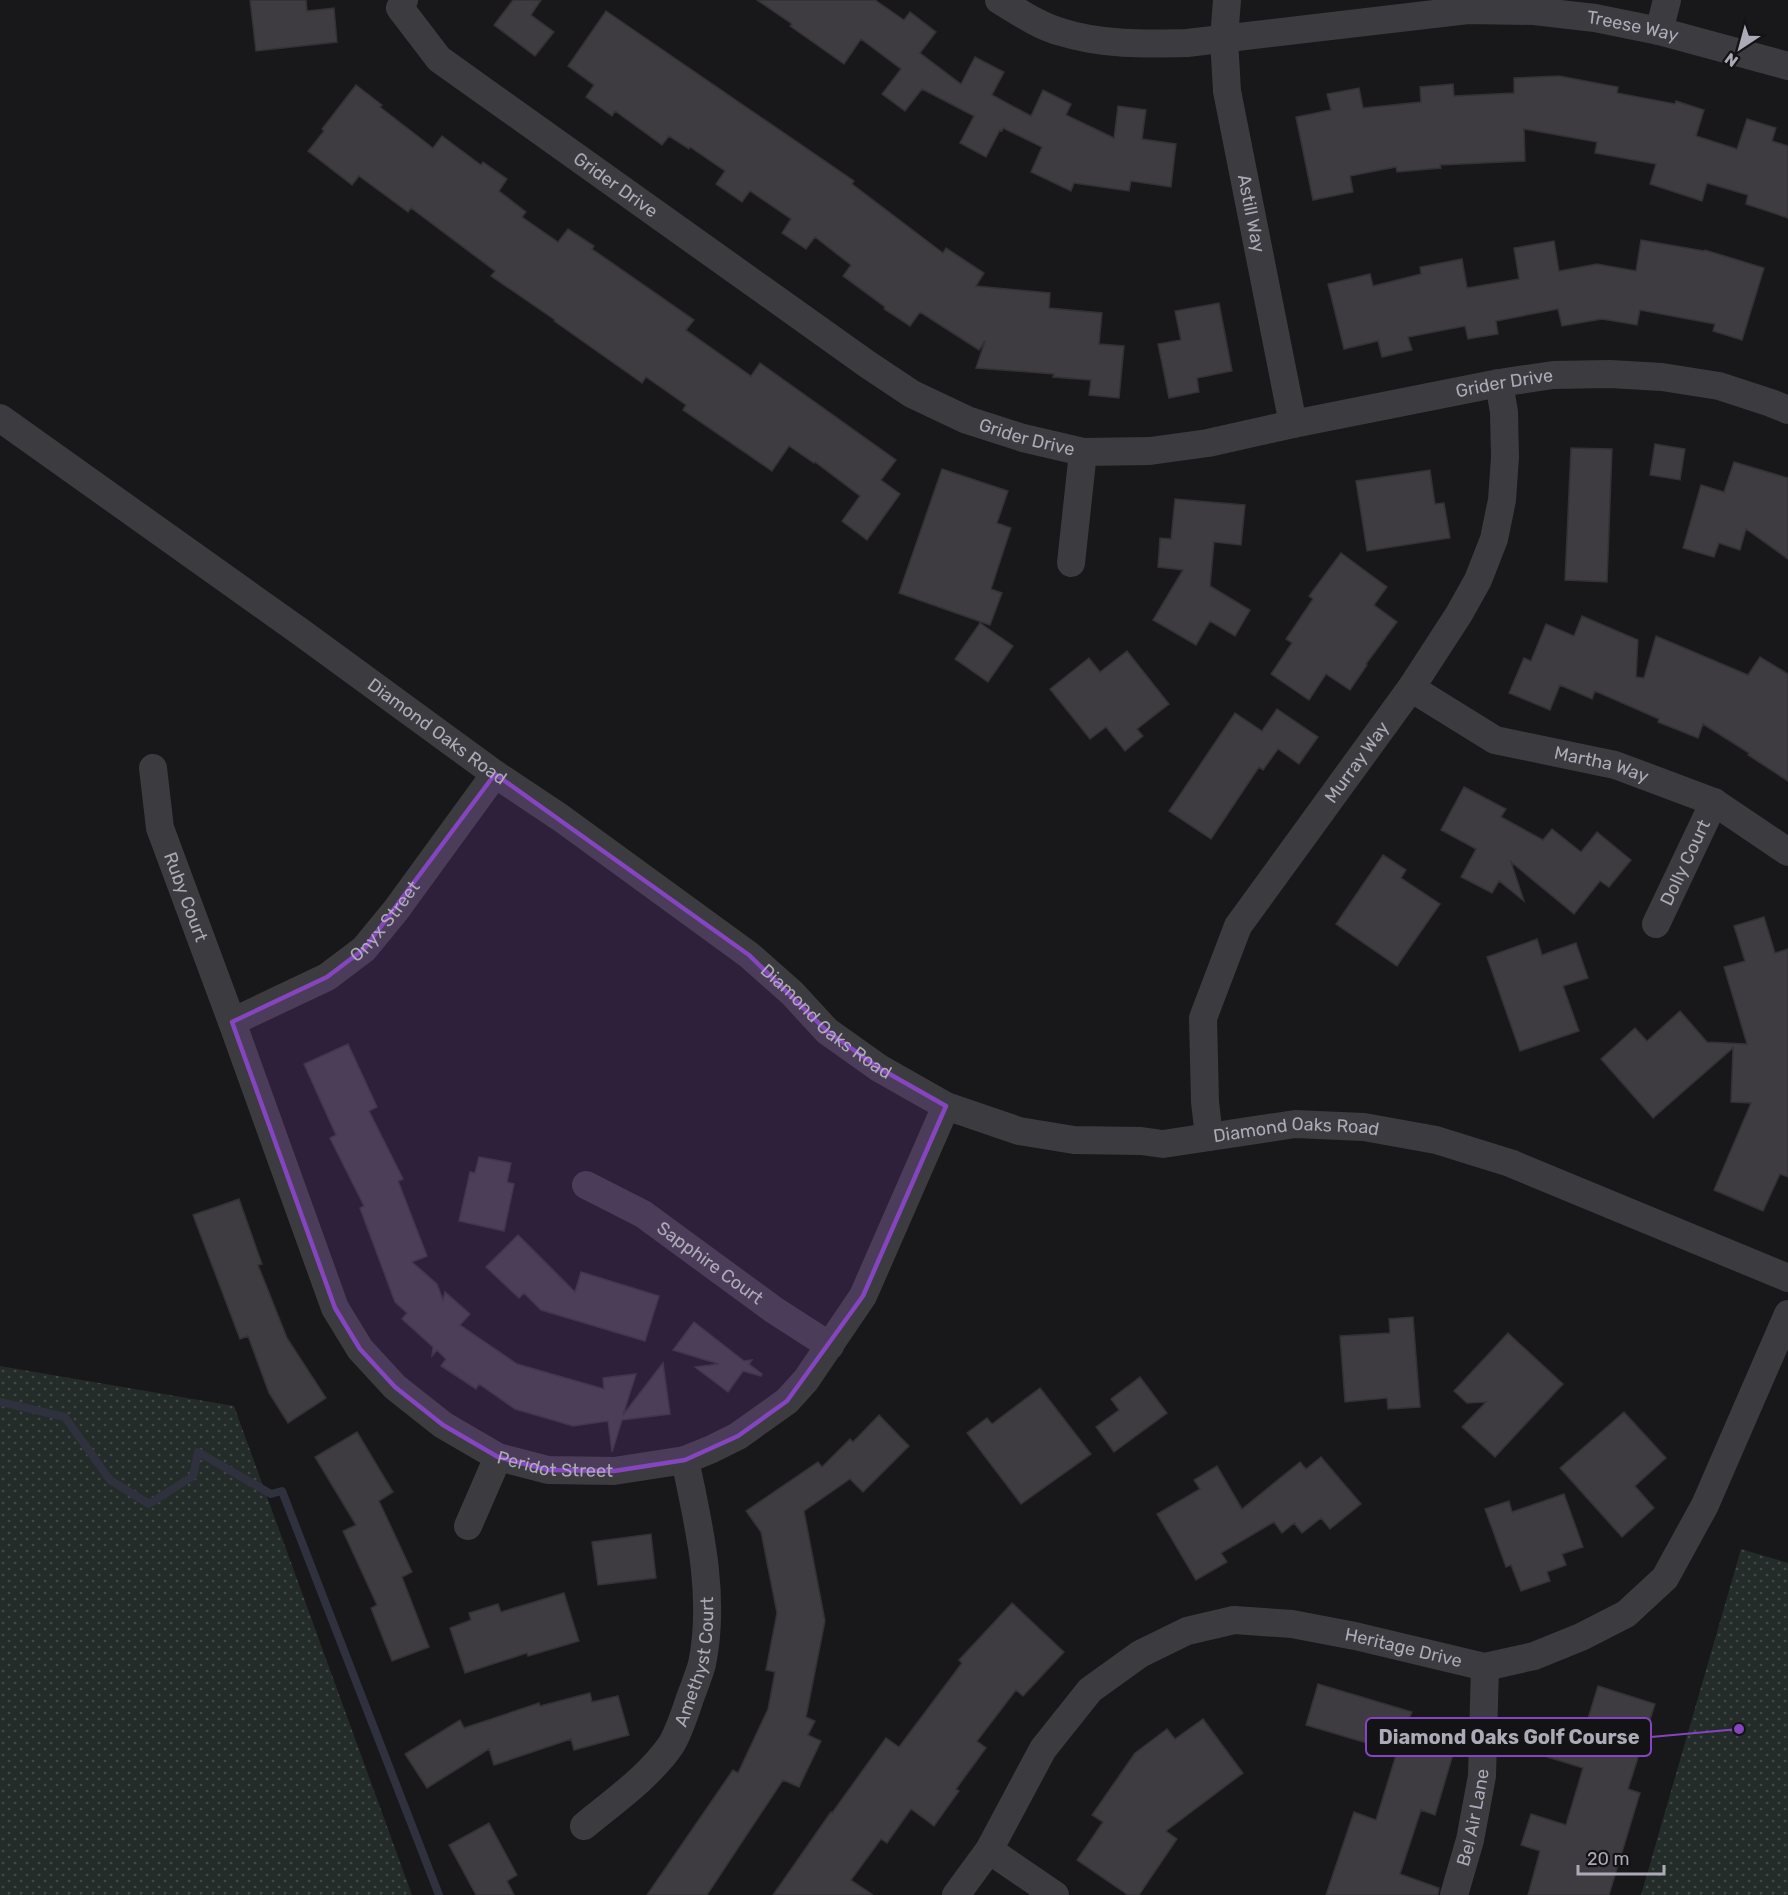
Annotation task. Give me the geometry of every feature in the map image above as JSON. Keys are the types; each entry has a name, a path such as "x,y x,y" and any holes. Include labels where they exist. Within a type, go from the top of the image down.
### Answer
{"street":[{"name":"Grider Drive","path":"404,0 400,8 439,59 912,394 967,420 1023,438 1083,452 1161,449 1208,443 1499,383 1553,375 1610,374 1662,377 1719,387 1788,410"},
{"path":"999,0 1029,18 1060,32 1103,42 1186,43 1224,39"},
{"name":"Astill Way","path":"1227,0 1224,39 1227,92 1293,424"},
{"path":"1659,31 1667,0"},
{"name":"Treese Way","path":"1224,39 1468,10 1534,11 1596,18 1659,31 1788,66"},
{"name":"Murray Way","path":"1209,1137 1205,1102 1203,1018 1238,926 1411,688 1478,580 1494,539 1502,500 1505,458 1504,412 1499,383"},
{"name":"Diamond Oaks Road","path":"0,418 749,955 792,993 827,1031 879,1068 946,1106 1018,1131 1074,1140 1141,1141 1163,1144 1295,1124 1364,1127 1436,1140 1510,1163 1788,1278"},
{"path":"1071,563 1083,452"},
{"name":"Martha Way","path":"1411,688 1495,740 1615,765 1714,802 1788,852"},
{"name":"Ruby Court","path":"153,768 160,828 232,1022"},
{"name":"Onyx Street","path":"232,1022 327,977 364,949 396,910 495,774"},
{"name":"Dolly Court","path":"1656,924 1714,802"},
{"name":"Peridot Street","path":"232,1022 335,1308 360,1349 395,1387 442,1425 498,1458 548,1470 614,1471 685,1460 738,1436 787,1401 806,1380 863,1296 946,1106"},
{"name":"Sapphire Court","path":"586,1185 643,1214 774,1310 830,1346"},
{"name":"Heritage Drive","path":"956,1895 988,1850 1043,1749 1090,1690 1140,1654 1187,1631 1234,1620 1292,1624 1355,1636 1485,1667 1534,1656 1581,1637 1626,1614 1665,1578 1705,1504 1788,1314"},
{"path":"468,1526 498,1458"},
{"name":"Amethyst Court","path":"584,1826 644,1775 671,1744 702,1664 706,1625 706,1582 701,1539 685,1460"},
{"name":"Bel Air Lane","path":"1454,1895 1472,1831 1482,1776 1485,1667"},
{"path":"988,1850 1055,1895"}],"highlighted area":[{"path":"495,774 749,955 827,1031 879,1068 946,1106 863,1296 787,1401 738,1436 685,1460 614,1471 548,1470 498,1457 443,1425 395,1387 360,1349 335,1308 232,1022 327,977 364,949"}],"shaded area":[{"path":"0,1366 234,1406 412,1895 0,1895"},
{"path":"1741,1549 1788,1563 1788,1895 1641,1895"}],"building":[{"path":"250,0 306,0 307,11 334,8 337,42 256,51"},
{"path":"513,0 541,0 531,15 554,32 535,56 494,25"},
{"path":"757,0 875,0 904,20 910,12 936,32 920,53 961,84 975,57 1004,72 992,95 1031,116 1043,90 1071,104 1066,115 1114,138 1118,106 1146,110 1142,139 1176,144 1171,187 1131,181 1129,191 1074,183 1071,191 1031,172 1042,147 1003,128 986,157 960,143 974,116 922,89 905,111 882,94 901,69 861,39 844,64"},
{"path":"606,11 854,181 852,184 943,253 946,248 984,273 976,286 1050,293 1049,308 1102,313 1099,344 1124,346 1119,398 1089,395 1091,380 1053,377 1054,374 976,368 985,341 979,350 920,312 910,326 884,309 885,307 843,276 851,265 815,237 806,249 782,233 791,219 750,191 742,202 716,184 725,171 690,147 689,149 669,136 662,145 615,111 612,116 586,97 594,85 568,66"},
{"path":"1559,76 1618,87 1617,93 1675,104 1676,101 1704,110 1696,136 1737,149 1747,119 1776,128 1772,141 1788,146 1788,218 1746,204 1748,195 1707,183 1702,201 1650,184 1656,164 1595,153 1597,142 1524,129 1525,161 1440,165 1441,168 1397,172 1396,167 1350,176 1353,192 1313,200 1296,117 1331,110 1327,94 1359,88 1363,108 1421,102 1420,87 1453,84 1454,96 1514,93 1514,78"},
{"path":"356,85 382,105 380,107 433,148 442,136 481,165 483,162 507,179 499,191 526,212 522,217 558,242 568,229 594,246 592,249 694,320 686,330 751,376 760,363 896,460 881,480 900,494 867,540 842,521 860,496 815,462 789,446 772,471 683,410 686,405 646,377 642,383 491,276 495,271 411,208 408,212 359,176 352,185 308,151"},
{"path":"1641,240 1705,250 1764,268 1742,340 1713,331 1715,324 1640,310 1637,325 1602,319 1562,326 1558,309 1496,321 1498,334 1468,339 1465,326 1408,337 1412,350 1382,357 1378,341 1344,349 1328,284 1370,274 1373,286 1421,274 1420,267 1462,259 1467,288 1519,279 1514,248 1554,241 1559,271 1597,264 1636,271"},
{"path":"1219,303 1232,371 1197,378 1199,392 1169,398 1158,344 1181,340 1175,311"},
{"path":"1655,444 1685,449 1680,480 1650,475"},
{"path":"1571,448 1612,449 1607,582 1565,580"},
{"path":"1734,462 1788,478 1788,559 1746,529 1740,550 1719,543 1714,557 1683,548 1701,485 1724,492"},
{"path":"942,469 1008,491 997,523 1011,528 991,589 1002,593 990,625 899,593"},
{"path":"1430,470 1435,504 1444,503 1450,538 1367,551 1356,481"},
{"path":"1175,499 1245,505 1241,545 1214,542 1210,586 1250,610 1235,636 1210,621 1196,645 1153,620 1183,570 1158,567 1160,538 1171,539"},
{"path":"1341,553 1387,587 1374,605 1397,622 1350,690 1326,674 1309,700 1271,674 1292,643 1286,639 1313,599 1309,596"},
{"path":"1582,616 1638,640 1636,677 1644,678 1656,636 1748,675 1760,657 1788,674 1788,781 1703,724 1698,738 1658,722 1659,719 1595,691 1592,699 1560,685 1550,710 1509,693 1524,658 1531,661 1546,624 1574,636"},
{"path":"980,623 1013,646 988,682 955,659"},
{"path":"1127,651 1169,704 1137,729 1143,736 1125,751 1106,727 1090,739 1050,689 1089,658 1100,672"},
{"path":"1277,709 1318,737 1299,764 1278,749 1263,770 1259,767 1211,839 1169,811 1235,713 1262,731"},
{"path":"1464,787 1506,809 1501,817 1543,840 1552,829 1581,852 1597,832 1631,860 1609,887 1600,881 1574,914 1511,862 1524,901 1499,881 1492,893 1461,877 1476,849 1441,830"},
{"path":"1383,855 1406,870 1401,878 1440,904 1397,966 1336,924"},
{"path":"1764,917 1775,953 1788,949 1788,1177 1780,1174 1763,1211 1714,1190 1751,1103 1731,1102 1733,1048 1653,1118 1601,1059 1635,1028 1647,1041 1680,1011 1707,1042 1747,1044 1724,967 1745,961 1734,926"},
{"path":"1537,939 1542,955 1576,943 1588,978 1563,986 1579,1031 1520,1051 1487,957"},
{"path":"348,1044 377,1107 369,1111 403,1179 398,1181 427,1256 412,1262 437,1284 443,1300 445,1292 470,1314 460,1325 517,1364 604,1389 603,1378 636,1374 623,1415 663,1363 670,1414 622,1420 612,1452 608,1421 573,1426 515,1409 479,1384 476,1389 441,1366 446,1359 437,1350 432,1356 433,1347 402,1319 407,1313 395,1302 360,1208 364,1206 330,1138 336,1135 304,1064"},
{"path":"479,1157 511,1163 507,1182 514,1184 504,1231 459,1221 470,1172 475,1173"},
{"path":"239,1199 262,1264 258,1265 287,1338 326,1398 288,1423 269,1393 248,1336 240,1339 193,1215"},
{"path":"518,1235 575,1292 581,1272 659,1296 645,1341 541,1310 524,1293 519,1298 486,1267"},
{"path":"1413,1317 1420,1407 1388,1409 1387,1398 1345,1402 1340,1336 1390,1333 1389,1319"},
{"path":"694,1322 744,1361 752,1360 749,1364 762,1374 761,1376 743,1371 728,1392 695,1367 719,1364 673,1350"},
{"path":"1508,1333 1563,1384 1495,1457 1462,1427 1486,1402 1467,1403 1454,1391"},
{"path":"1140,1377 1167,1413 1114,1452 1096,1427 1119,1410 1111,1399"},
{"path":"1040,1388 1091,1454 1021,1504 967,1433 987,1418 992,1424"},
{"path":"1624,1412 1666,1458 1635,1486 1654,1508 1622,1537 1560,1468"},
{"path":"879,1415 909,1446 863,1492 850,1479 804,1511 825,1621 806,1717 815,1721 808,1735 821,1741 799,1787 783,1780 707,1895 647,1895 733,1770 738,1773 768,1709 775,1672 766,1670 777,1613 761,1532 746,1511 818,1462 822,1467 850,1439 853,1442"},
{"path":"357,1432 393,1492 379,1501 412,1572 402,1577 429,1647 392,1661 371,1608 377,1605 343,1531 356,1525 315,1457"},
{"path":"1321,1457 1361,1504 1330,1529 1321,1518 1302,1533 1294,1523 1282,1533 1274,1522 1221,1553 1227,1562 1196,1580 1157,1514 1200,1489 1194,1480 1217,1466 1242,1509 1300,1462 1306,1469"},
{"path":"1564,1494 1583,1547 1562,1554 1566,1565 1547,1572 1550,1581 1521,1591 1511,1565 1506,1567 1485,1509 1509,1501 1512,1512"},
{"path":"651,1534 656,1578 598,1585 592,1542"},
{"path":"564,1593 579,1641 528,1656 527,1653 465,1673 450,1628 471,1620 469,1613 498,1604 501,1612"},
{"path":"1012,1603 1064,1652 1023,1696 1016,1690 977,1741 986,1748 956,1789 959,1791 934,1826 911,1809 887,1843 881,1839 851,1880 873,1895 773,1895 886,1738 899,1747 962,1663 959,1660"},
{"path":"1318,1684 1412,1712 1409,1719 1459,1734 1435,1815 1421,1810 1400,1874 1439,1888 1438,1895 1326,1895 1354,1812 1376,1820 1397,1752 1306,1725"},
{"path":"1598,1686 1655,1704 1628,1789 1640,1793 1609,1895 1528,1895 1540,1851 1521,1845 1531,1814 1566,1825 1583,1768 1541,1755 1550,1725 1583,1735"},
{"path":"590,1693 592,1702 618,1696 629,1735 574,1750 571,1739 494,1765 489,1749 427,1788 405,1754 460,1720 464,1728 539,1703 540,1706"},
{"path":"1203,1719 1243,1773 1166,1831 1177,1839 1139,1895 1128,1895 1077,1860 1103,1822 1092,1815 1135,1753 1167,1729 1175,1739"},
{"path":"489,1823 517,1875 507,1881 514,1895 476,1895 449,1845"}],"waterway":[{"path":"0,1402 65,1417 110,1480 149,1504 193,1476 198,1452 271,1494 282,1491 439,1895"}],"place":[{"name":"Diamond Oaks Golf Course","path":"1739,1729"}]}
